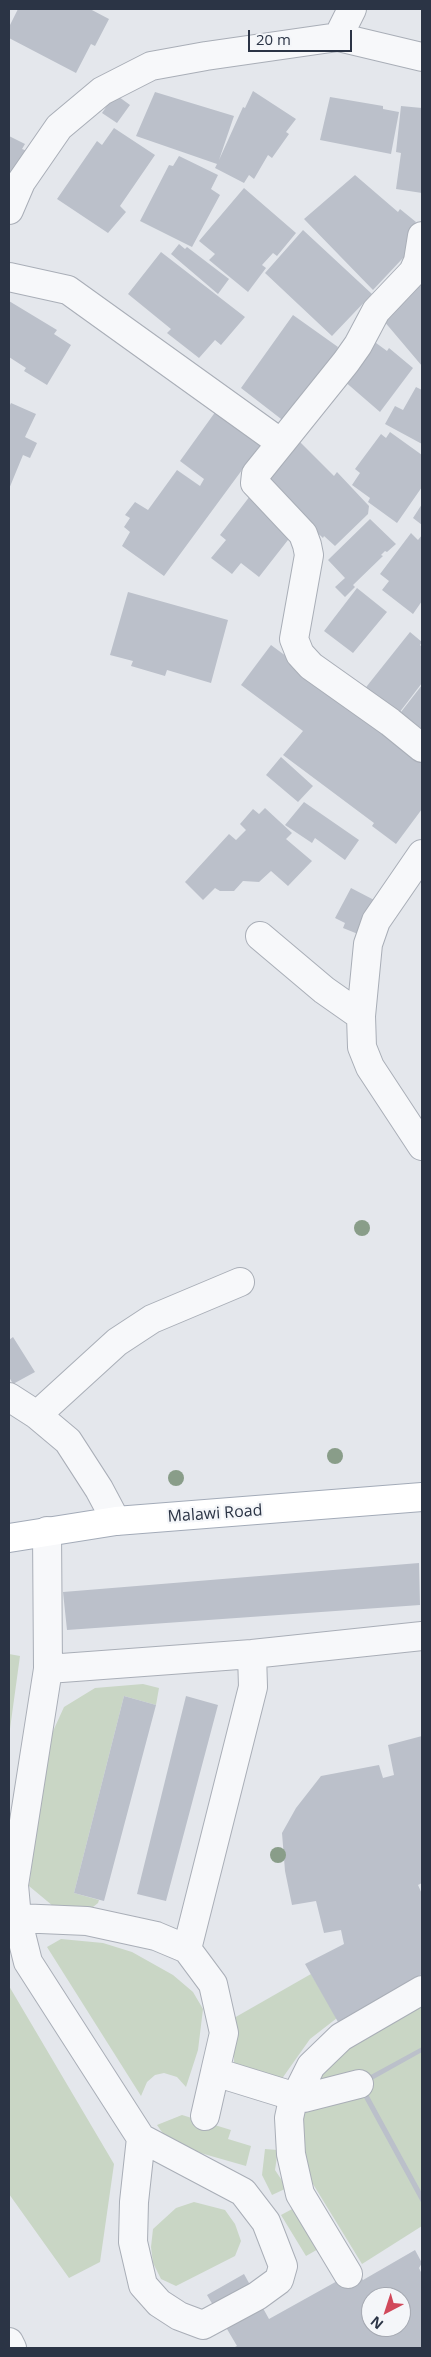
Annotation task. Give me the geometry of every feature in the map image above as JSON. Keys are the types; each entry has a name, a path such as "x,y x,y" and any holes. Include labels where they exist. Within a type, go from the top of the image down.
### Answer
{"main road":[{"name":"Malawi Road","path":"9,1538 116,1521 422,1497"}],"street":[{"path":"338,37 352,9"},
{"path":"9,210 21,182 59,127 102,92 151,66 338,37 422,57"},
{"path":"422,236 418,261 413,272 376,311 358,345 346,362 256,474 256,484 303,534 307,545 309,555 294,639 300,654 311,666 390,722 422,748"},
{"path":"9,277 68,290 281,443"},
{"path":"422,854 376,921 368,944 361,1016 362,1047 370,1066 422,1146"},
{"path":"260,936 324,990 361,1016"},
{"path":"37,1415 117,1342 152,1319 240,1282"},
{"path":"9,1397 37,1415 68,1441 116,1521"},
{"path":"46,1531 48,1669 14,1885 17,1918 28,1962 141,2138 243,2192 266,2222 283,2266 279,2280 257,2296 203,2325 178,2316 159,2303 143,2286 134,2242 134,2202 141,2138"},
{"path":"48,1669 252,1654 422,1636"},
{"path":"187,1949 253,1687 252,1654"},
{"path":"17,1918 87,1921 156,1936 187,1949 213,1984 224,2033 204,2116"},
{"path":"348,2274 300,2194 291,2154 289,2118 292,2104 311,2066 340,2037 422,1990"},
{"path":"215,2072 294,2095 359,2084"},
{"path":"9,2342 12,2348"}],"green space":[{"path":"9,1654 20,1656 9,1736"},
{"path":"143,1684 159,1688 156,1705 124,1696 74,1893 99,1900 98,1903 93,1907 53,1906 29,1886 49,1740 64,1707 95,1688"},
{"path":"61,1939 103,1943 132,1952 173,1975 193,1992 203,2009 198,2050 186,2087 177,2077 164,2073 155,2075 147,2082 141,2096 47,1947"},
{"path":"311,1974 337,2018 310,2039 281,2080 234,2068 234,2018"},
{"path":"9,1986 114,2164 100,2262 69,2278 9,2194"},
{"path":"422,2002 422,2226 362,2264 305,2171 301,2119 329,2060"},
{"path":"182,2115 231,2130 228,2139 251,2146 246,2166 183,2148 164,2135 157,2125"},
{"path":"265,2149 278,2150 275,2170 287,2188 272,2195 262,2175"},
{"path":"194,2202 225,2210 235,2224 241,2241 235,2256 176,2286 161,2279 153,2263 151,2247 153,2229 176,2208"},
{"path":"296,2207 320,2248 306,2256 281,2215"}],"building":[{"path":"18,9 90,9 109,19 95,46 91,44 76,73 9,38 9,27"},
{"path":"253,91 296,119 286,132 289,134 272,158 268,155 254,179 249,175 244,183 215,168 217,164 136,136 155,92 234,116 219,160 243,107 245,108"},
{"path":"115,94 130,105 117,123 102,113"},
{"path":"330,97 383,106 383,109 399,112 391,154 320,140"},
{"path":"401,106 422,108 422,193 396,189 401,153 396,152"},
{"path":"114,128 155,155 120,206 126,212 108,233 57,199 97,141 102,145"},
{"path":"9,136 25,144 22,149 27,151 9,190"},
{"path":"179,156 218,175 211,189 220,195 192,247 140,221 169,165 173,166"},
{"path":"355,175 398,212 400,209 416,222 414,225 418,228 418,242 373,290 304,219"},
{"path":"244,188 296,233 277,256 273,253 262,265 266,268 248,292 209,260 215,254 199,241"},
{"path":"303,230 372,294 332,336 265,273"},
{"path":"179,244 185,249 187,247 229,279 218,294 171,254"},
{"path":"161,252 245,317 221,345 215,340 199,358 167,333 171,329 128,294"},
{"path":"422,282 422,366 378,314"},
{"path":"9,301 57,330 54,334 71,345 47,385 24,371 26,368 9,357"},
{"path":"293,315 338,347 336,351 341,354 285,422 241,388"},
{"path":"372,340 387,351 389,348 413,368 380,412 343,380"},
{"path":"416,387 422,390 422,444 385,424 395,406 403,410"},
{"path":"11,403 36,414 25,437 37,443 30,458 23,455 9,489 9,407"},
{"path":"221,404 267,436 164,576 122,546 130,532 124,527 130,518 125,515 135,502 148,510 177,470 200,486 204,479 180,461"},
{"path":"390,432 422,455 422,487 397,523 368,502 370,498 352,485 360,473 355,469 381,434 386,438"},
{"path":"298,440 334,476 337,472 369,506 368,514 335,546 324,536 323,538 260,480"},
{"path":"250,496 295,531 259,577 241,563 232,574 211,558 226,540 220,535"},
{"path":"422,504 422,525 413,518"},
{"path":"370,519 396,544 381,555 383,556 353,585 355,587 345,597 335,587 345,578 328,560"},
{"path":"411,533 418,540 422,535 422,601 413,614 382,590 389,581 380,574"},
{"path":"357,588 387,612 353,653 324,631"},
{"path":"128,592 228,620 211,683 167,670 165,676 131,666 133,661 110,655"},
{"path":"410,632 422,642 420,645 422,647 422,683 399,713 363,691"},
{"path":"271,645 422,757 422,809 396,844 372,826 374,823 283,755 303,731 241,685"},
{"path":"422,685 422,729 401,712"},
{"path":"281,757 313,786 298,802 266,775"},
{"path":"304,802 359,840 345,860 315,838 312,843 285,825"},
{"path":"265,808 292,833 286,839 312,861 288,886 271,871 259,882 243,881 234,891 220,891 215,888 203,900 185,882 229,834 236,840 246,830 240,824 253,809 259,814"},
{"path":"351,888 376,901 358,934 343,928 345,923 335,918"},
{"path":"13,1337 35,1372 13,1384 9,1377 9,1340"},
{"path":"419,1563 420,1605 67,1630 63,1592"},
{"path":"124,1696 156,1705 104,1901 74,1893"},
{"path":"186,1696 218,1705 166,1901 137,1894"},
{"path":"422,1736 422,1883 418,1885 422,1894 422,1974 338,2022 305,1964 344,1944 341,1930 324,1933 316,1901 292,1905 285,1871 282,1833 296,1808 321,1776 379,1765 383,1778 394,1775 388,1745"},
{"path":"422,2047 422,2052 363,2085 422,2193 422,2204 356,2083"},
{"path":"415,2250 422,2263 419,2268 422,2274 422,2348 233,2348 237,2346 207,2295 244,2274 269,2319 357,2270 363,2280"}]}
